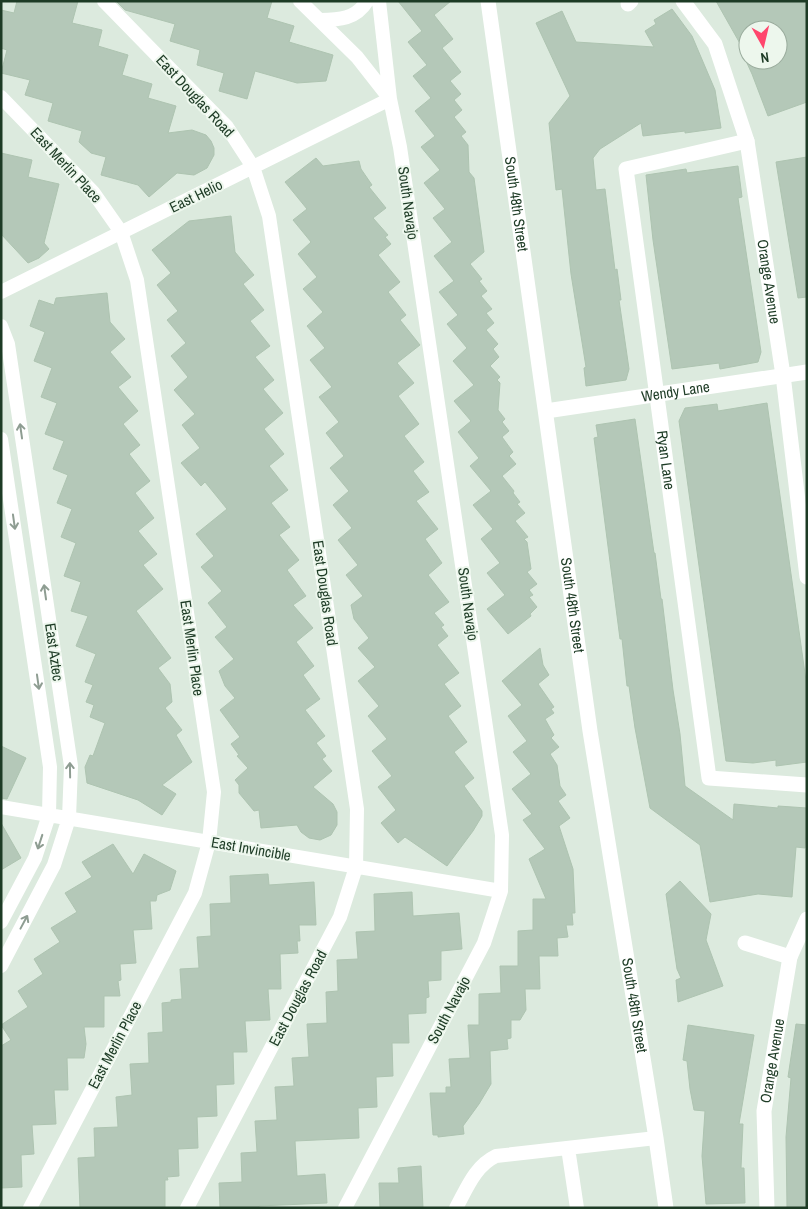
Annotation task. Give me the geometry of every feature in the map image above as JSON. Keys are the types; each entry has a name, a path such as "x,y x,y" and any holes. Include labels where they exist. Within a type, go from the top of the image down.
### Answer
{"street":[{"name":"South 48th Street","path":"488,1 590,731 666,1208"},
{"name":"Orange Avenue","path":"683,1 715,44 748,141 783,375 807,577"},
{"name":"Ryan Lane","path":"748,141 626,169 709,778 807,786"},
{"name":"Wendy Lane","path":"546,411 807,372"},
{"name":"Orange Avenue","path":"767,1208 764,1110 790,957 807,919"},
{"path":"745,943 790,957"}],"lane":[{"name":"East Douglas Road","path":"104,1 227,127 253,167 269,216 357,809 356,867 340,917 187,1208"},
{"name":"South Navajo","path":"300,1 357,57 390,99 400,147 502,835 501,891 484,943 345,1208"},
{"path":"320,20 340,20 356,13 367,1"},
{"path":"379,1 390,99"},
{"name":"East Merlin Place","path":"1,97 94,192 122,232 138,280 214,792 210,842 195,893 30,1208"},
{"name":"East Helio","path":"1,292 390,99"},
{"name":"East Aztec","path":"1,326 8,344 71,766 69,818 54,866 1,966"},
{"name":"East Aztec","path":"1,439 50,767 49,815 35,858 1,922"},
{"name":"East Invincible","path":"1,807 501,891"},
{"path":"456,1208 472,1177 487,1160 496,1156 656,1138"},
{"path":"568,1148 576,1208"}],"building":[{"path":"17,1 78,1 72,23 102,30 98,46 128,55 122,75 152,84 148,98 176,106 168,133 192,130 206,135 211,141 214,155 207,168 194,175 177,173 149,197 138,185 101,175 106,157 91,153 79,142 82,131 48,121 53,103 25,95 30,80 1,73 7,50 1,48 1,10 14,13"},
{"path":"116,1 272,1 267,18 294,26 289,42 333,55 326,81 297,83 255,71 247,99 219,91 224,73 197,65 200,50 170,41 175,24 125,10"},
{"path":"398,1 451,1 434,15 453,39 442,48 461,72 450,81 461,94 454,100 462,110 454,117 466,132 461,136 468,145 469,172 474,178 484,252 470,264 482,279 479,281 487,291 481,296 492,309 486,313 494,323 486,330 498,344 493,349 499,357 490,366 500,377 497,380 500,383 498,410 505,419 502,422 509,431 502,437 513,452 509,456 516,464 502,476 514,491 513,493 520,502 517,504 525,513 515,521 528,537 524,539 527,542 531,569 527,572 537,584 529,590 533,595 529,597 537,607 530,614 531,616 508,634 487,609 505,595 487,573 500,563 481,539 493,529 473,505 491,491 470,466 479,458 458,432 471,421 454,401 474,385 453,361 467,348 447,324 458,315 439,292 454,281 434,256 452,242 433,218 445,209 424,183 440,170 421,147 435,136 415,111 431,98 413,76 427,65 408,42 422,31"},
{"path":"716,1 807,1 807,102 768,116 750,70 788,70 788,20 738,20 738,40"},
{"path":"672,9 692,36 715,90 721,128 643,136 641,123 600,149 593,158 596,190 605,189 629,369 626,380 586,386 584,368 586,367 571,274 562,189 556,190 549,123 570,96 536,23 562,11 576,42 654,47 645,31 656,24 654,20"},
{"path":"1,153 32,160 28,177 59,184 44,243 49,249 39,258 28,263 1,234"},
{"path":"807,157 807,297 798,298 776,162"},
{"path":"316,158 323,166 359,161 361,169 372,185 369,187 386,208 373,218 388,235 385,237 391,244 378,255 400,282 388,292 406,315 400,320 420,345 397,363 414,383 398,396 419,424 404,436 424,462 413,471 429,492 416,501 438,529 425,539 442,563 428,575 449,602 434,613 444,625 441,627 448,636 437,645 459,673 444,684 461,706 448,716 467,742 454,752 474,778 464,786 482,811 482,816 473,831 447,866 405,837 398,843 381,823 396,810 378,787 392,776 372,751 387,739 368,716 379,706 358,681 375,667 358,648 369,638 354,619 351,605 363,596 346,575 358,565 338,540 352,528 333,505 349,491 330,468 344,456 326,433 339,422 319,397 332,387 310,360 325,348 307,326 323,312 303,289 317,277 298,254 311,242 293,220 307,209 285,182"},
{"path":"738,166 742,197 738,198 761,352 758,362 720,369 719,363 672,369 653,240 646,175 686,169 687,173"},
{"path":"231,216 235,252 254,275 243,284 264,310 250,321 270,346 255,357 274,380 263,389 283,413 264,429 284,454 269,466 288,490 271,503 290,527 279,535 299,560 287,570 306,596 293,605 313,628 296,642 314,666 303,675 320,699 305,710 325,736 316,743 326,756 322,759 332,771 313,787 333,804 337,812 337,825 331,835 320,840 309,838 301,832 297,825 261,828 259,810 254,811 239,793 239,785 235,780 248,768 237,756 239,755 231,744 240,737 220,710 235,698 225,686 219,671 234,659 215,637 227,627 208,603 222,591 201,567 214,556 196,534 227,509 205,482 201,486 181,463 200,448 182,425 195,414 174,390 188,377 171,356 186,343 167,320 178,311 157,285 171,273 152,250 189,221"},
{"path":"107,293 110,322 125,339 110,352 131,377 118,387 138,411 123,424 140,445 129,454 150,481 135,493 154,518 138,531 157,554 143,565 163,589 136,611 171,658 158,668 170,684 172,702 165,708 182,730 176,735 192,762 162,785 176,794 162,815 138,800 87,783 85,767 90,755 93,756 105,723 90,717 94,705 86,702 93,685 85,682 96,654 76,646 88,616 71,611 81,582 64,576 76,543 61,537 72,509 57,503 68,475 53,469 64,441 45,434 57,403 41,397 52,368 34,361 45,332 30,326 39,300 54,305 56,298"},
{"path":"767,403 807,688 807,762 776,766 776,760 753,763 726,761 679,421 685,408 717,404 718,411"},
{"path":"635,419 662,599 685,786 733,820 734,804 778,808 778,806 807,808 805,848 796,847 792,897 758,894 710,902 700,845 650,808 629,686 627,686 594,438 598,437 596,425"},
{"path":"540,648 543,665 549,675 538,684 554,707 551,709 554,713 545,719 554,735 551,738 559,747 550,754 557,765 560,786 566,795 558,801 570,818 559,826 573,869 575,913 572,913 573,925 566,925 568,937 557,938 558,956 539,956 540,989 525,989 526,1010 520,1020 511,1020 511,1038 507,1039 508,1049 490,1051 491,1084 463,1126 464,1134 438,1137 438,1135 433,1135 430,1093 446,1093 446,1087 451,1087 449,1059 470,1058 468,1025 479,1025 479,994 501,993 500,966 518,966 518,931 533,930 533,899 546,899 529,859 545,849 523,820 532,814 512,789 531,774 513,752 527,741 508,716 522,705 502,681"},
{"path":"1,746 26,758 7,799 1,798"},
{"path":"1,823 21,858 1,870"},
{"path":"113,844 133,874 144,854 176,871 170,890 157,895 156,901 150,901 152,929 133,930 136,963 120,964 121,980 118,981 120,996 104,996 104,1027 84,1027 86,1044 84,1058 67,1058 68,1090 54,1090 56,1124 32,1125 34,1154 21,1155 22,1187 1,1188 1,1046 11,1040 1,1025 28,1007 18,991 43,974 34,959 60,942 51,928 77,912 65,893 92,877 82,862"},
{"path":"268,874 269,885 314,882 316,925 299,925 300,941 297,941 298,953 280,954 281,989 268,989 270,1020 245,1021 247,1052 233,1052 234,1084 216,1085 217,1116 197,1117 198,1148 178,1149 179,1176 167,1177 168,1180 165,1180 165,1208 80,1208 78,1158 95,1157 94,1128 118,1127 116,1097 132,1095 130,1064 149,1063 148,1033 163,1032 162,1003 182,999 180,969 199,968 197,937 211,936 210,904 231,903 230,876"},
{"path":"680,881 711,914 706,940 723,986 678,1002 676,980 681,978 677,969 666,894"},
{"path":"412,892 413,916 459,913 462,949 441,951 441,980 428,981 429,997 426,998 426,1013 408,1014 409,1043 392,1043 393,1076 376,1077 377,1107 358,1108 359,1138 295,1141 297,1176 325,1174 327,1203 259,1206 259,1208 220,1208 219,1183 242,1182 241,1153 257,1152 255,1121 277,1120 275,1087 294,1086 292,1058 309,1057 307,1024 327,1023 326,992 338,991 337,960 358,959 356,932 375,931 374,894"},
{"path":"796,1024 807,1025 807,1208 787,1208 786,1137 791,1078 788,1077"},
{"path":"688,1025 754,1035 739,1124 743,1124 741,1168 744,1168 745,1203 706,1204 702,1156 705,1111 694,1110 687,1061 683,1060"},
{"path":"421,1166 423,1208 380,1208 379,1183 399,1183 398,1168"}]}
